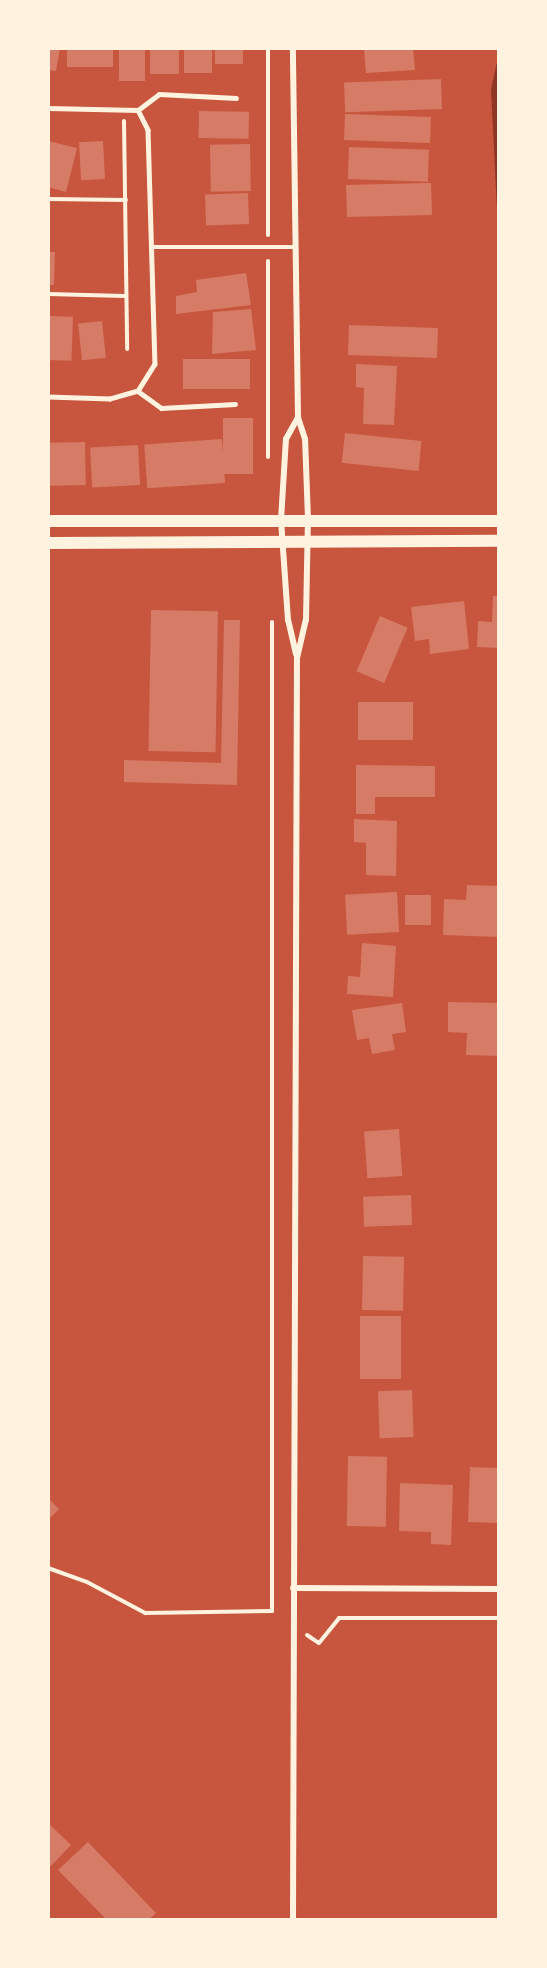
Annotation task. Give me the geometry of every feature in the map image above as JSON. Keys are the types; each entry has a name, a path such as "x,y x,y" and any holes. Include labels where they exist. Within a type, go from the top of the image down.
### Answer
{"main road":[{"path":"48,521 308,519 499,521"},
{"path":"48,543 307,540 499,541"}],"street":[{"path":"293,1920 292,1588 297,658 306,620 308,519 305,439 298,417 293,247 294,48"},
{"path":"297,658 288,620 281,520 286,439 298,417"},
{"path":"292,1588 499,1589"}],"lane":[{"path":"48,108 138,110 159,94 236,98"},
{"path":"48,397 110,399 138,392 155,364 148,130 138,110"},
{"path":"153,247 293,247"},
{"path":"138,392 161,408 235,404"}],"path":[{"path":"268,48 268,470"},
{"path":"123,108 127,349"},
{"path":"48,199 126,200"},
{"path":"48,294 125,296"},
{"path":"272,613 272,1611"},
{"path":"48,1568 87,1581 145,1613 272,1611 320,1643 339,1618 499,1618"}],"shaded area":[{"path":"499,53 499,251 491,89"}],"building":[{"path":"48,48 60,48 56,71 48,70"},
{"path":"67,48 113,48 113,67 67,67"},
{"path":"119,48 145,48 145,81 119,81"},
{"path":"150,48 179,48 179,74 150,74"},
{"path":"184,48 212,48 212,73 184,73"},
{"path":"215,48 243,48 243,64 215,64"},
{"path":"364,48 413,48 415,70 366,73"},
{"path":"441,79 442,109 345,112 344,82"},
{"path":"199,111 249,112 249,139 199,138"},
{"path":"345,114 431,117 430,143 344,140"},
{"path":"48,141 77,148 66,192 48,187"},
{"path":"103,141 105,179 81,180 79,142"},
{"path":"250,144 251,191 211,192 210,145"},
{"path":"349,147 429,150 428,182 348,179"},
{"path":"431,183 432,215 347,217 346,185"},
{"path":"248,193 249,224 206,225 205,195"},
{"path":"48,252 55,252 54,285 48,285"},
{"path":"246,273 251,305 176,314 176,296 197,292 196,280"},
{"path":"251,309 256,350 212,354 213,312"},
{"path":"48,316 73,317 71,361 48,360"},
{"path":"102,321 106,358 82,360 78,324"},
{"path":"349,325 438,328 437,358 348,355"},
{"path":"183,359 250,359 250,389 183,389"},
{"path":"356,364 397,366 394,425 363,424 364,388 356,387"},
{"path":"223,418 253,418 253,474 223,474"},
{"path":"345,433 422,441 418,471 342,463"},
{"path":"222,439 225,483 147,488 144,444"},
{"path":"85,442 86,485 49,486 48,443"},
{"path":"138,445 140,485 92,487 90,448"},
{"path":"493,596 499,596 499,648 477,647 478,621 492,622"},
{"path":"464,601 469,649 430,654 429,639 415,641 411,607"},
{"path":"151,610 218,611 216,752 149,751"},
{"path":"380,616 408,628 384,683 357,671"},
{"path":"224,620 240,620 237,785 124,782 124,760 221,763"},
{"path":"358,702 413,702 413,740 358,740"},
{"path":"356,765 435,766 435,797 375,797 375,814 356,814"},
{"path":"354,819 397,821 396,876 366,875 366,843 354,842"},
{"path":"467,885 499,886 499,937 443,935 444,899 466,900"},
{"path":"397,892 399,932 347,935 345,895"},
{"path":"405,895 431,895 431,925 405,925"},
{"path":"362,943 396,946 393,997 347,994 348,976 360,977"},
{"path":"448,1002 499,1003 499,1056 466,1055 467,1033 448,1032"},
{"path":"402,1003 406,1032 392,1034 395,1050 372,1054 369,1038 357,1040 352,1010"},
{"path":"399,1129 402,1176 367,1178 364,1131"},
{"path":"411,1195 412,1225 364,1227 363,1197"},
{"path":"363,1256 404,1257 403,1311 362,1310"},
{"path":"360,1316 401,1316 401,1379 360,1379"},
{"path":"412,1390 414,1437 380,1438 378,1391"},
{"path":"348,1456 387,1457 386,1527 347,1526"},
{"path":"470,1467 499,1468 497,1523 468,1522"},
{"path":"400,1483 453,1485 451,1545 431,1544 431,1532 399,1531"},
{"path":"48,1498 59,1509 48,1520"},
{"path":"48,1823 71,1845 48,1869"},
{"path":"88,1842 156,1913 148,1920 107,1920 58,1870"}]}
